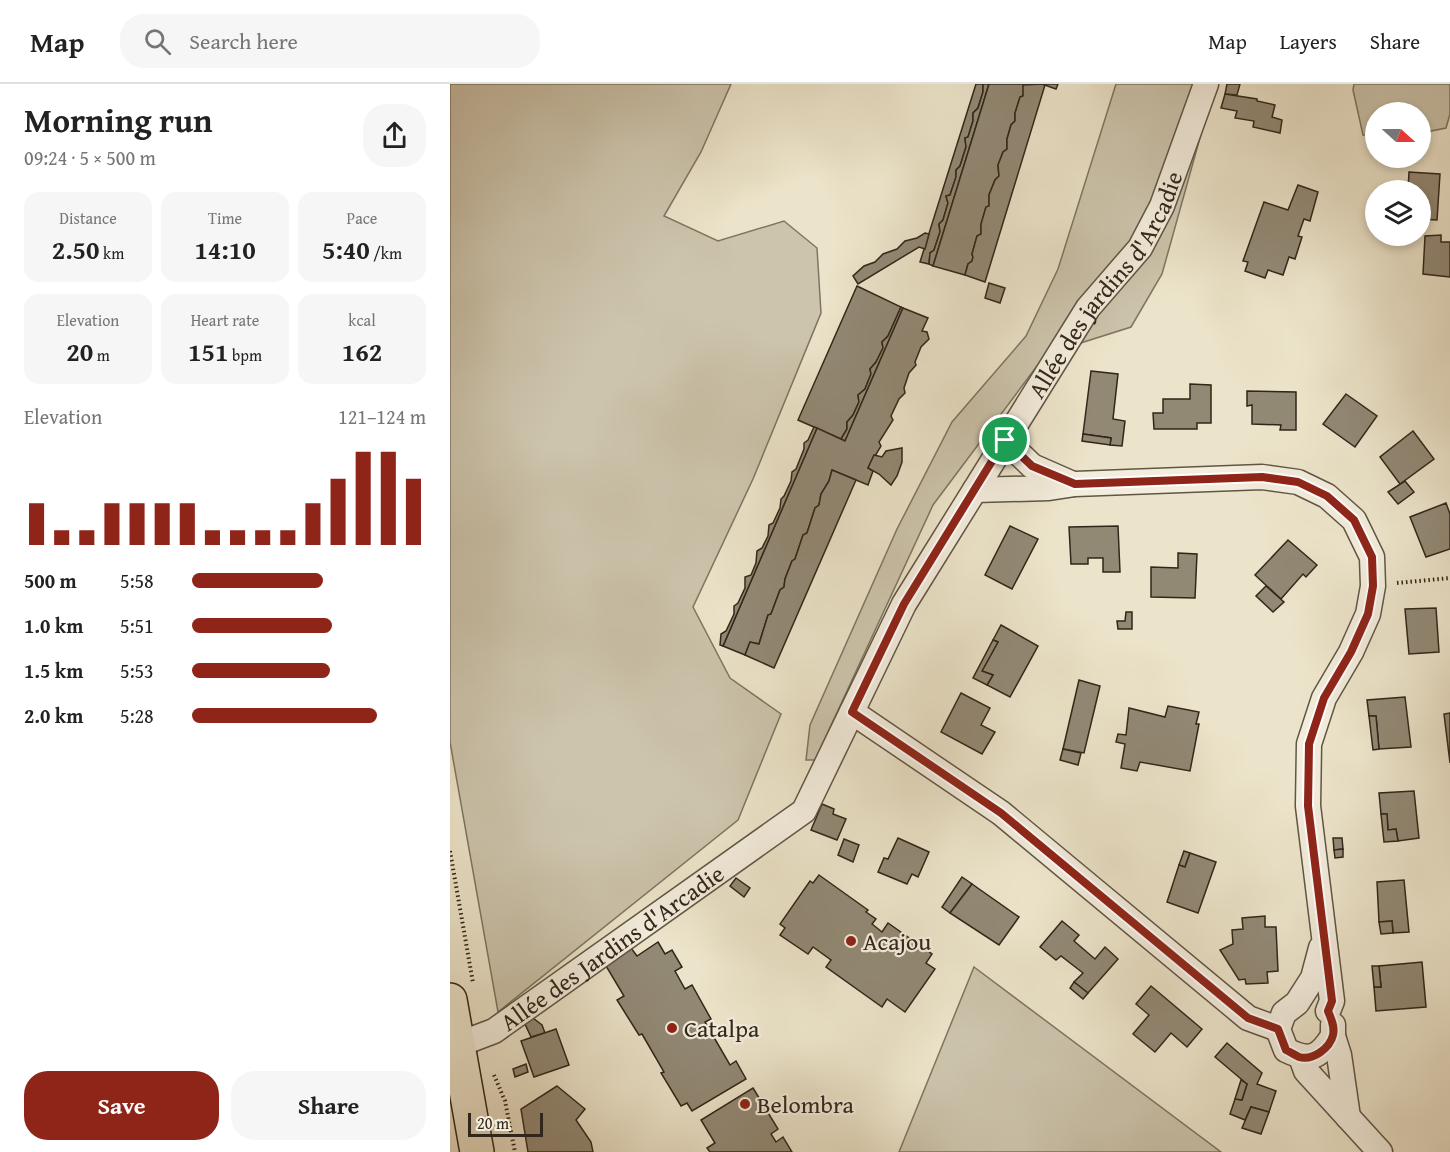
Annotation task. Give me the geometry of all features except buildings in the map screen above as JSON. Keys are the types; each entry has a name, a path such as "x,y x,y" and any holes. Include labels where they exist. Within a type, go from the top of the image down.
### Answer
{"main road":[{"path":"462,994 456,1045 477,1152"}],"street":[{"name":"Allée des jardins d'Arcadie","path":"764,841 804,811 904,604 1088,308 1140,248 1162,206 1206,84"},
{"path":"1005,440 1032,466 1075,484"},
{"path":"975,490 1262,477 1298,482 1327,496 1354,520 1372,557 1373,586 1368,614 1351,652 1324,698 1309,744 1308,806 1332,1001 1328,1011"},
{"path":"852,712 1001,813 1248,1018 1278,1029"},
{"name":"Allée des Jardins d'Arcadie","path":"456,1045 494,1031 764,841"},
{"path":"1324,937 1313,978 1297,1003 1284,1013 1278,1029 1286,1050 1301,1057 1311,1056 1325,1049 1333,1036"},
{"path":"1297,1003 1314,1002 1328,1011 1333,1023 1333,1036 1339,1055 1348,1117"},
{"path":"1301,1057 1306,1071 1380,1152"}],"path":[{"path":"1373,586 1450,578"},
{"path":"450,851 462,994"},
{"path":"491,1065 505,1101 515,1152"}],"shaded area":[{"path":"450,84 731,84 701,152 664,216 718,241 784,221 817,248 821,313 753,479 693,607 730,678 781,714 738,820 498,1012 450,742"},
{"path":"1116,84 1215,84 1162,274 1131,327 1046,354 933,505 815,760 806,760 810,725 897,529 952,422 1026,336 1058,269"},
{"path":"1354,84 1450,84 1450,114 1446,128 1431,131 1431,102 1365,102 1365,135 1363,135 1353,90"},
{"path":"974,967 1221,1152 899,1152"}],"place":[{"name":"Acajou","path":"851,941"},
{"name":"Catalpa","path":"672,1028"},
{"name":"Belombra","path":"745,1104"}],"route":[{"path":"1005,440 1032,466 1075,484 1262,477 1298,482 1327,496 1354,520 1372,557 1373,586 1368,614 1351,652 1324,698 1309,744 1308,806 1332,1001 1328,1011 1333,1023 1333,1036 1325,1049 1311,1056 1301,1057 1286,1050 1278,1029 1248,1018 1001,813 852,712 904,604 1005,440"}]}
